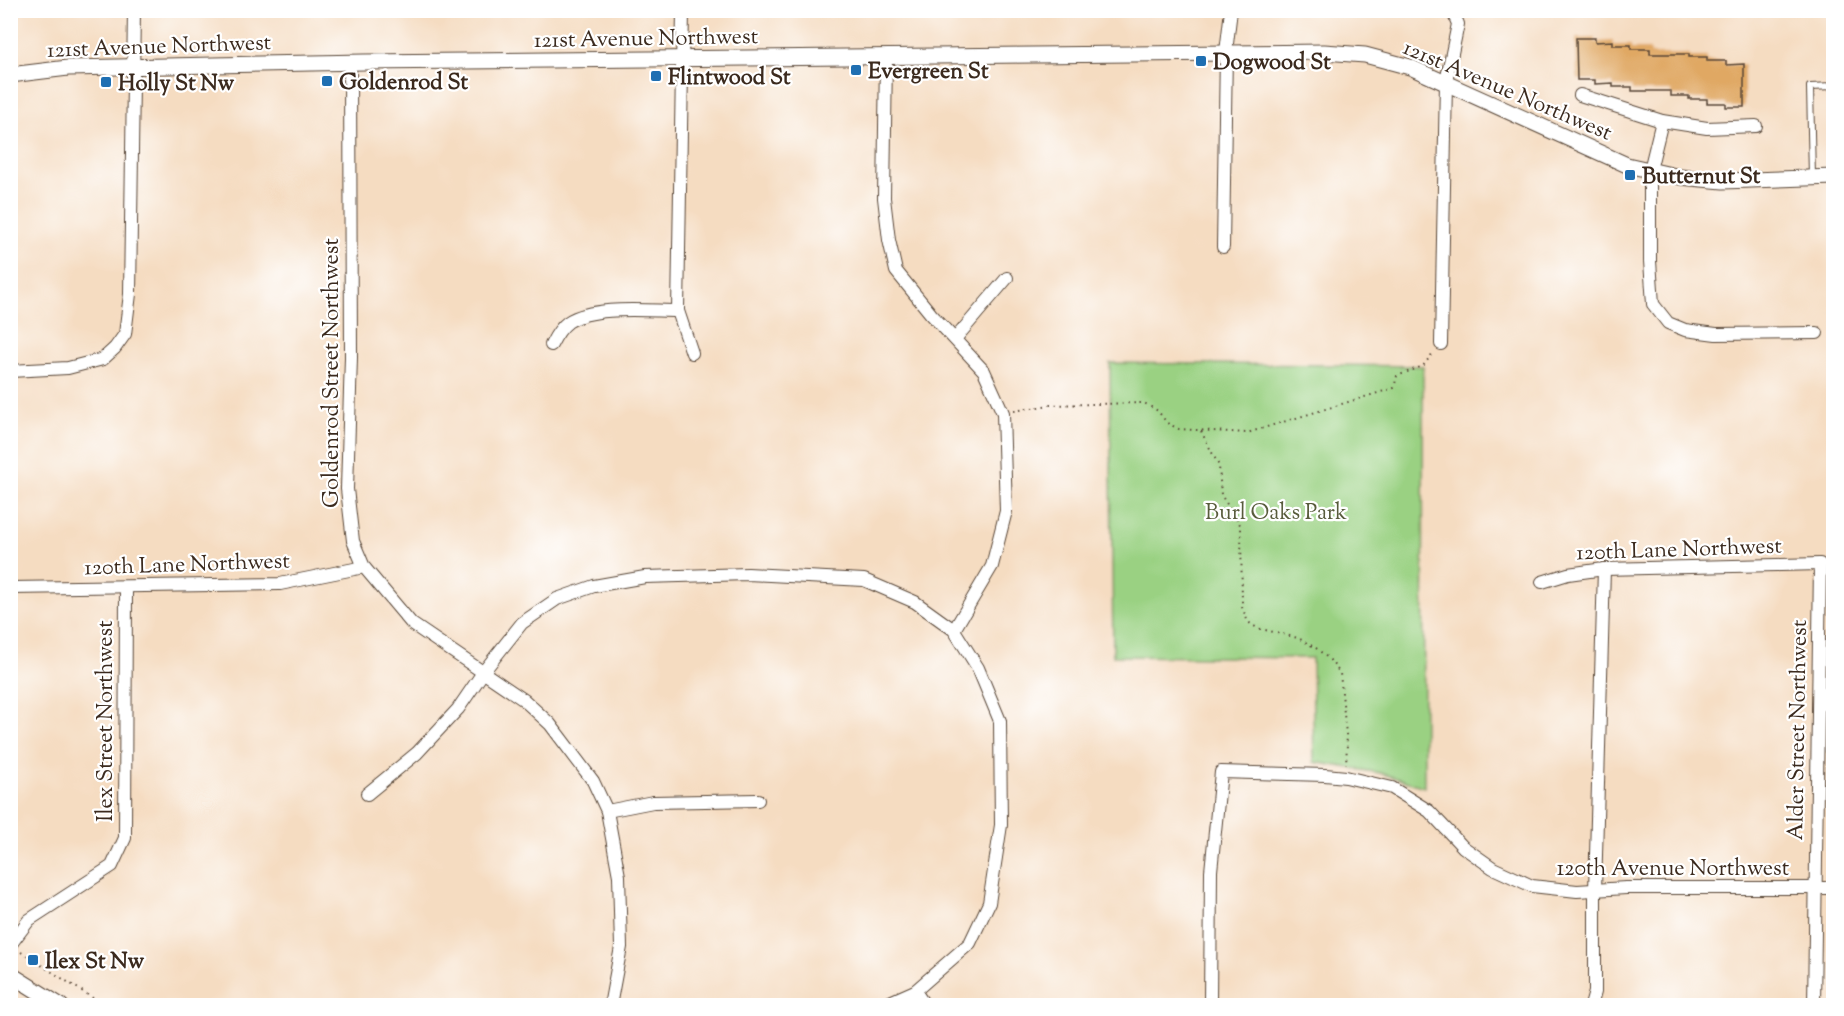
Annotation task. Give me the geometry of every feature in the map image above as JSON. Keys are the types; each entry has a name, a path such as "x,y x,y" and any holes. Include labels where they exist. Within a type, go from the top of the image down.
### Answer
{"street":[{"path":"10,371 68,368 103,359 125,334 130,294 134,10"},
{"path":"683,10 678,311 692,353"},
{"path":"1223,247 1226,52 1231,10"},
{"path":"1441,344 1446,82 1458,24 1452,10"},
{"name":"121st Avenue Northwest","path":"10,75 68,68 350,63 1324,52 1365,56 1410,67 1627,165 1680,177 1723,181 1833,177"},
{"path":"886,58 884,198 889,240 896,271 931,314 984,371 1003,413 1006,511 992,566 954,630"},
{"name":"Goldenrod Street Northwest","path":"350,63 351,357 347,489 353,541 364,567 412,624 524,700 550,724 592,781 607,811 619,876 621,946 612,1005"},
{"path":"1580,95 1662,121 1707,128 1756,126"},
{"path":"1662,121 1650,170 1650,261 1653,304 1668,323 1685,330 1716,334 1816,333"},
{"path":"955,339 1007,278"},
{"path":"552,345 567,323 585,315 613,311 678,311"},
{"name":"120th Lane Northwest","path":"1542,582 1568,574 1604,569 1820,564"},
{"name":"Alder Street Northwest","path":"1814,1005 1820,564"},
{"name":"120th Lane Northwest","path":"10,588 280,584 364,567"},
{"path":"1591,1005 1595,992 1595,891 1604,569"},
{"path":"367,794 417,753 458,710 484,671 522,622 557,599 594,585 645,577 748,574 864,580 915,602 954,630 978,668 1000,721 1001,825 989,903 970,943 915,991 881,1005"},
{"name":"Ilex Street Northwest","path":"15,948 29,920 112,866 124,838 126,587"},
{"name":"120th Avenue Northwest","path":"1210,1005 1211,871 1221,772 1346,777 1392,788 1429,811 1463,847 1493,868 1532,886 1595,891 1626,888 1833,888"},
{"path":"607,811 653,802 758,800"},
{"path":"10,974 61,1005"},
{"path":"915,991 925,1005"}],"lane":[{"path":"1812,177 1810,87 1833,86"}],"path":[{"path":"1003,413 1049,405 1144,403 1158,411 1167,423 1179,429 1247,434 1394,388 1398,376 1423,366 1441,344"},
{"path":"1201,431 1219,466 1221,495 1241,526 1242,608 1248,622 1257,628 1298,638 1316,648 1340,673 1347,744 1346,777"},
{"path":"15,948 105,1005"}],"green space":[{"name":"Burl Oaks Park","path":"1110,363 1423,366 1424,787 1380,773 1314,762 1312,658 1113,656"}],"building":[{"path":"1576,38 1595,38 1595,42 1613,41 1613,45 1631,45 1631,49 1650,49 1650,54 1689,54 1689,57 1707,57 1707,61 1726,61 1726,65 1744,64 1744,107 1726,107 1726,103 1707,103 1707,99 1689,99 1689,96 1671,96 1671,91 1632,91 1632,87 1613,87 1613,83 1595,84 1595,80 1577,80"}],"place":[{"name":"Dogwood St","path":"1201,61"},
{"name":"Evergreen St","path":"856,70"},
{"name":"Flintwood St","path":"656,76"},
{"name":"Goldenrod St","path":"327,81"},
{"name":"Holly St Nw","path":"106,82"},
{"name":"Butternut St","path":"1630,175"},
{"name":"Ilex St Nw","path":"33,960"}]}
